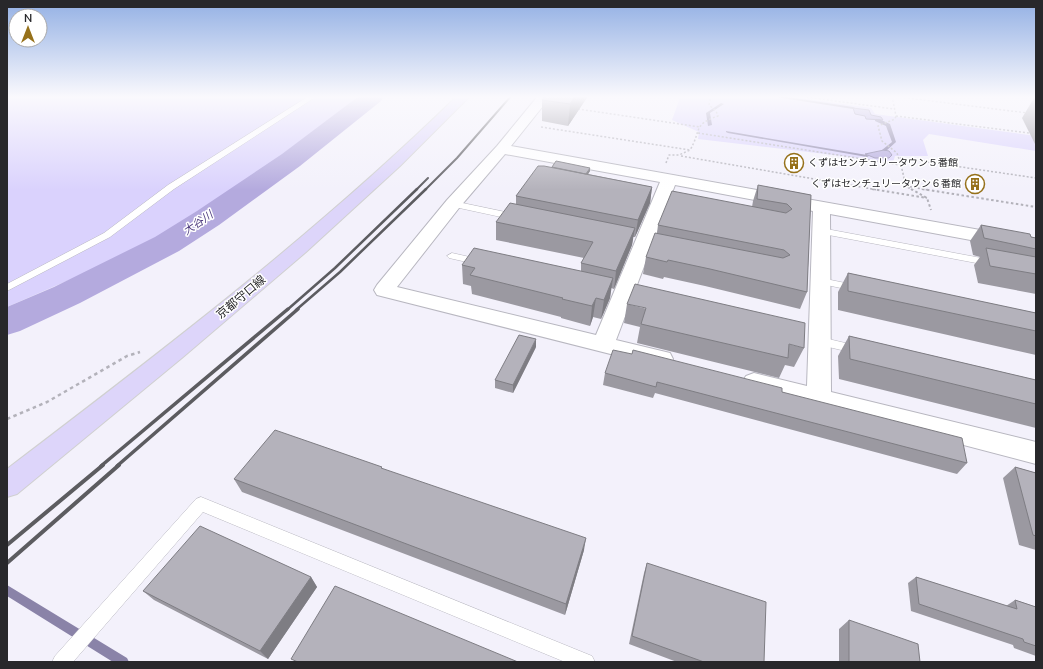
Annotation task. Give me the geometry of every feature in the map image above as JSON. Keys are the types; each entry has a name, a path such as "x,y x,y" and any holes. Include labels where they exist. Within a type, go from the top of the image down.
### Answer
{"main road":[{"name":"京都守口線","path":"7,485 166,361 331,221 420,142 434,127"}],"street":[{"path":"519,127 502,149 453,204 384,290 680,364"},
{"path":"502,149 550,162 664,180 1036,246"},
{"path":"603,345 661,201 664,180"},
{"path":"819,399 822,208"},
{"path":"734,378 1036,453"}],"lane":[{"path":"7,288 108,235 171,187 265,127"},
{"path":"453,204 524,218"},
{"path":"821,231 998,264"},
{"path":"452,256 491,265"},
{"path":"820,281 867,291"},
{"path":"820,341 866,352"},
{"path":"61,662 201,504 586,662"}],"path":[{"path":"542,127 690,150"},
{"path":"681,156 690,150 700,127"},
{"path":"878,127 882,141 897,152 900,158 906,186 927,198 935,228"},
{"path":"983,127 1036,134"},
{"path":"698,133 901,165"},
{"path":"664,180 669,155 927,198"},
{"path":"900,158 1036,178"},
{"path":"906,186 1036,207"},
{"path":"7,419 47,402 127,356 147,349"}],"shaded area":[{"path":"7,127 319,127 187,222 92,270 7,307"},
{"path":"688,127 972,127 1036,136 1036,151 929,134 923,140 928,156 895,156 893,162 698,139 699,132"},
{"path":"884,150 889,151 892,155 889,158 875,158 865,154"}],"building":[{"path":"556,161 590,168 586,174 552,167"},
{"path":"538,166 652,187 638,220 516,196"},
{"path":"758,185 811,195 807,292 710,269 646,257 655,233 783,258 790,255 784,250 658,225 672,191 786,213 792,209 787,204 757,199"},
{"path":"510,203 635,228 616,271 581,263 593,242 496,222"},
{"path":"981,225 1030,234 1031,237 1036,238 1036,249 984,238"},
{"path":"474,248 613,278 604,300 596,298 592,306 470,275 475,268 462,265"},
{"path":"986,248 1036,257 1036,274 990,266"},
{"path":"848,273 1036,313 1036,331 848,291"},
{"path":"635,284 805,323 804,348 789,344 788,358 641,324 646,308 627,304"},
{"path":"519,335 536,339 513,385 495,380"},
{"path":"849,336 1036,380 1036,404 850,359"},
{"path":"613,350 632,354 633,350 782,388 782,392 962,438 967,463 657,382 656,387 605,373"},
{"path":"275,430 586,538 566,604 234,479"},
{"path":"1015,467 1036,473 1036,536 1033,535"},
{"path":"200,526 311,577 260,651 143,591"},
{"path":"647,563 766,602 764,662 704,662 632,636"},
{"path":"916,577 1017,609 1015,600 1036,607 1036,646 1024,642 1023,639 919,604"},
{"path":"335,586 518,662 298,662 291,659"},
{"path":"849,620 918,644 920,662 849,662"}],"waterway":[{"name":"大谷川","path":"7,322 67,295 167,244 208,218 291,160 333,127"},
{"path":"884,150 894,142 889,127"},
{"path":"728,132 867,156"},
{"path":"7,590 123,662"}],"railway":[{"path":"426,189 457,158 484,127"},
{"path":"417,189 428,178"},
{"path":"287,310 335,268 417,189"},
{"path":"296,310 340,272 426,189"},
{"path":"101,466 288,309"},
{"path":"117,466 298,309"},
{"path":"7,545 103,465"},
{"path":"7,563 119,465"}],"place":[{"name":"くずはセンチュリータウン５番館","path":"794,163"},
{"name":"くずはセンチュリータウン６番館","path":"975,184"}]}
